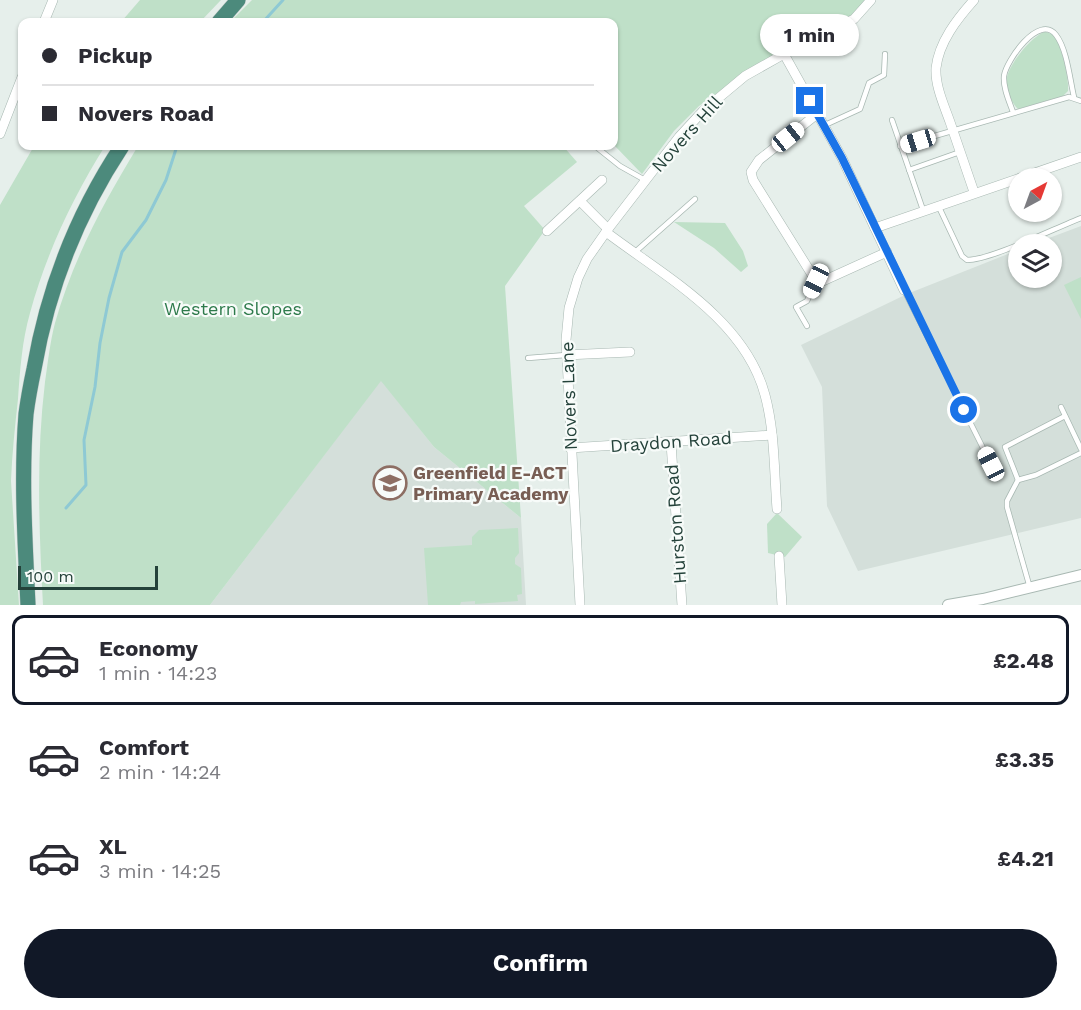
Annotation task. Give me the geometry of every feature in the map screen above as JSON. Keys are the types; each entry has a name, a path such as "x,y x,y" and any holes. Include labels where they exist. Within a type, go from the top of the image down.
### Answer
{"highway":[{"path":"222,18 238,0"},
{"path":"28,605 23,504 26,412 41,327 71,237 100,178 119,150"}],"street":[{"path":"46,18 53,0"},
{"path":"871,0 854,19 784,54 824,125 904,290"},
{"path":"974,0 952,27 941,48 936,67 936,80 940,95 974,192"},
{"name":"Novers Hill","path":"607,230 679,137 703,111 745,76 784,54"},
{"path":"0,134 18,87"},
{"path":"817,114 759,160 751,172 753,180 816,281 823,281 887,252"},
{"path":"875,228 1081,157"},
{"path":"547,231 602,180"},
{"path":"580,201 607,230 702,305 724,326 752,363 762,385 769,411 777,509"},
{"name":"Novers Lane","path":"580,605 570,448 567,324 576,285 587,259 607,230"},
{"path":"566,355 630,352"},
{"name":"Draydon Road","path":"570,448 772,435"},
{"name":"Hurston Road","path":"671,443 682,605"},
{"path":"779,556 782,605"},
{"path":"948,605 984,602 1081,576"}],"lane":[{"path":"1013,112 1005,89 1006,68 1031,34 1043,29 1055,34 1062,48 1074,98"},
{"path":"824,125 860,109 866,87 884,75 885,54"},
{"path":"900,146 1069,97 1081,101"},
{"path":"892,120 923,210"},
{"path":"600,150 620,166 645,180"},
{"path":"909,170 960,152"},
{"path":"634,253 695,199"},
{"path":"939,205 962,256 967,260 1002,250 1081,218"},
{"path":"807,326 796,307 807,300 816,281"},
{"path":"904,290 991,464"},
{"path":"528,358 566,355"},
{"path":"1030,588 1007,501 1018,480 1036,475 1081,451 1061,407"},
{"path":"1018,480 1005,447 1065,416"}],"shaded area":[{"path":"1081,226 1081,518 858,571 827,506 822,387 801,345 907,294 1008,254 1008,288 1062,288 1062,234 1060,234"},
{"name":"Greenfield E-ACT Primary Academy","path":"381,380 434,447 521,518 526,605 210,605"}],"green space":[{"path":"140,0 221,0 204,18 124,18"},
{"path":"252,0 867,0 851,17 835,27 782,49 699,106 674,131 642,174 618,149 618,18 234,18"},
{"path":"1044,32 1056,39 1063,57 1068,91 1063,96 1018,109 1008,90 1009,71 1027,45"},
{"path":"32,150 103,150 82,185 44,269 23,345 11,481 19,605 0,605 0,205"},
{"name":"Western Slopes","path":"136,150 566,150 577,162 524,206 545,230 505,286 521,518 434,447 381,381 210,605 43,605 39,465 42,410 52,337 62,299 80,254 113,188"},
{"path":"674,222 725,223 743,251 748,266 741,272 714,248"},
{"path":"1081,277 1081,319 1064,285"},
{"path":"777,513 802,537 785,557 768,553 767,524"},
{"path":"518,528 519,553 515,558 515,564 521,568 522,594 517,595 518,601 475,604 475,601 461,602 460,605 428,605 424,548 472,545 472,537 479,530"}],"waterway":[{"path":"267,18 283,0"},
{"path":"66,508 86,485 84,440 109,298 122,252 146,220 166,180 176,150"}],"place":[{"name":"Greenfield E-ACT Primary Academy","path":"390,483"}],"route":[{"path":"810,101 842,158 959,404 964,410"}]}
